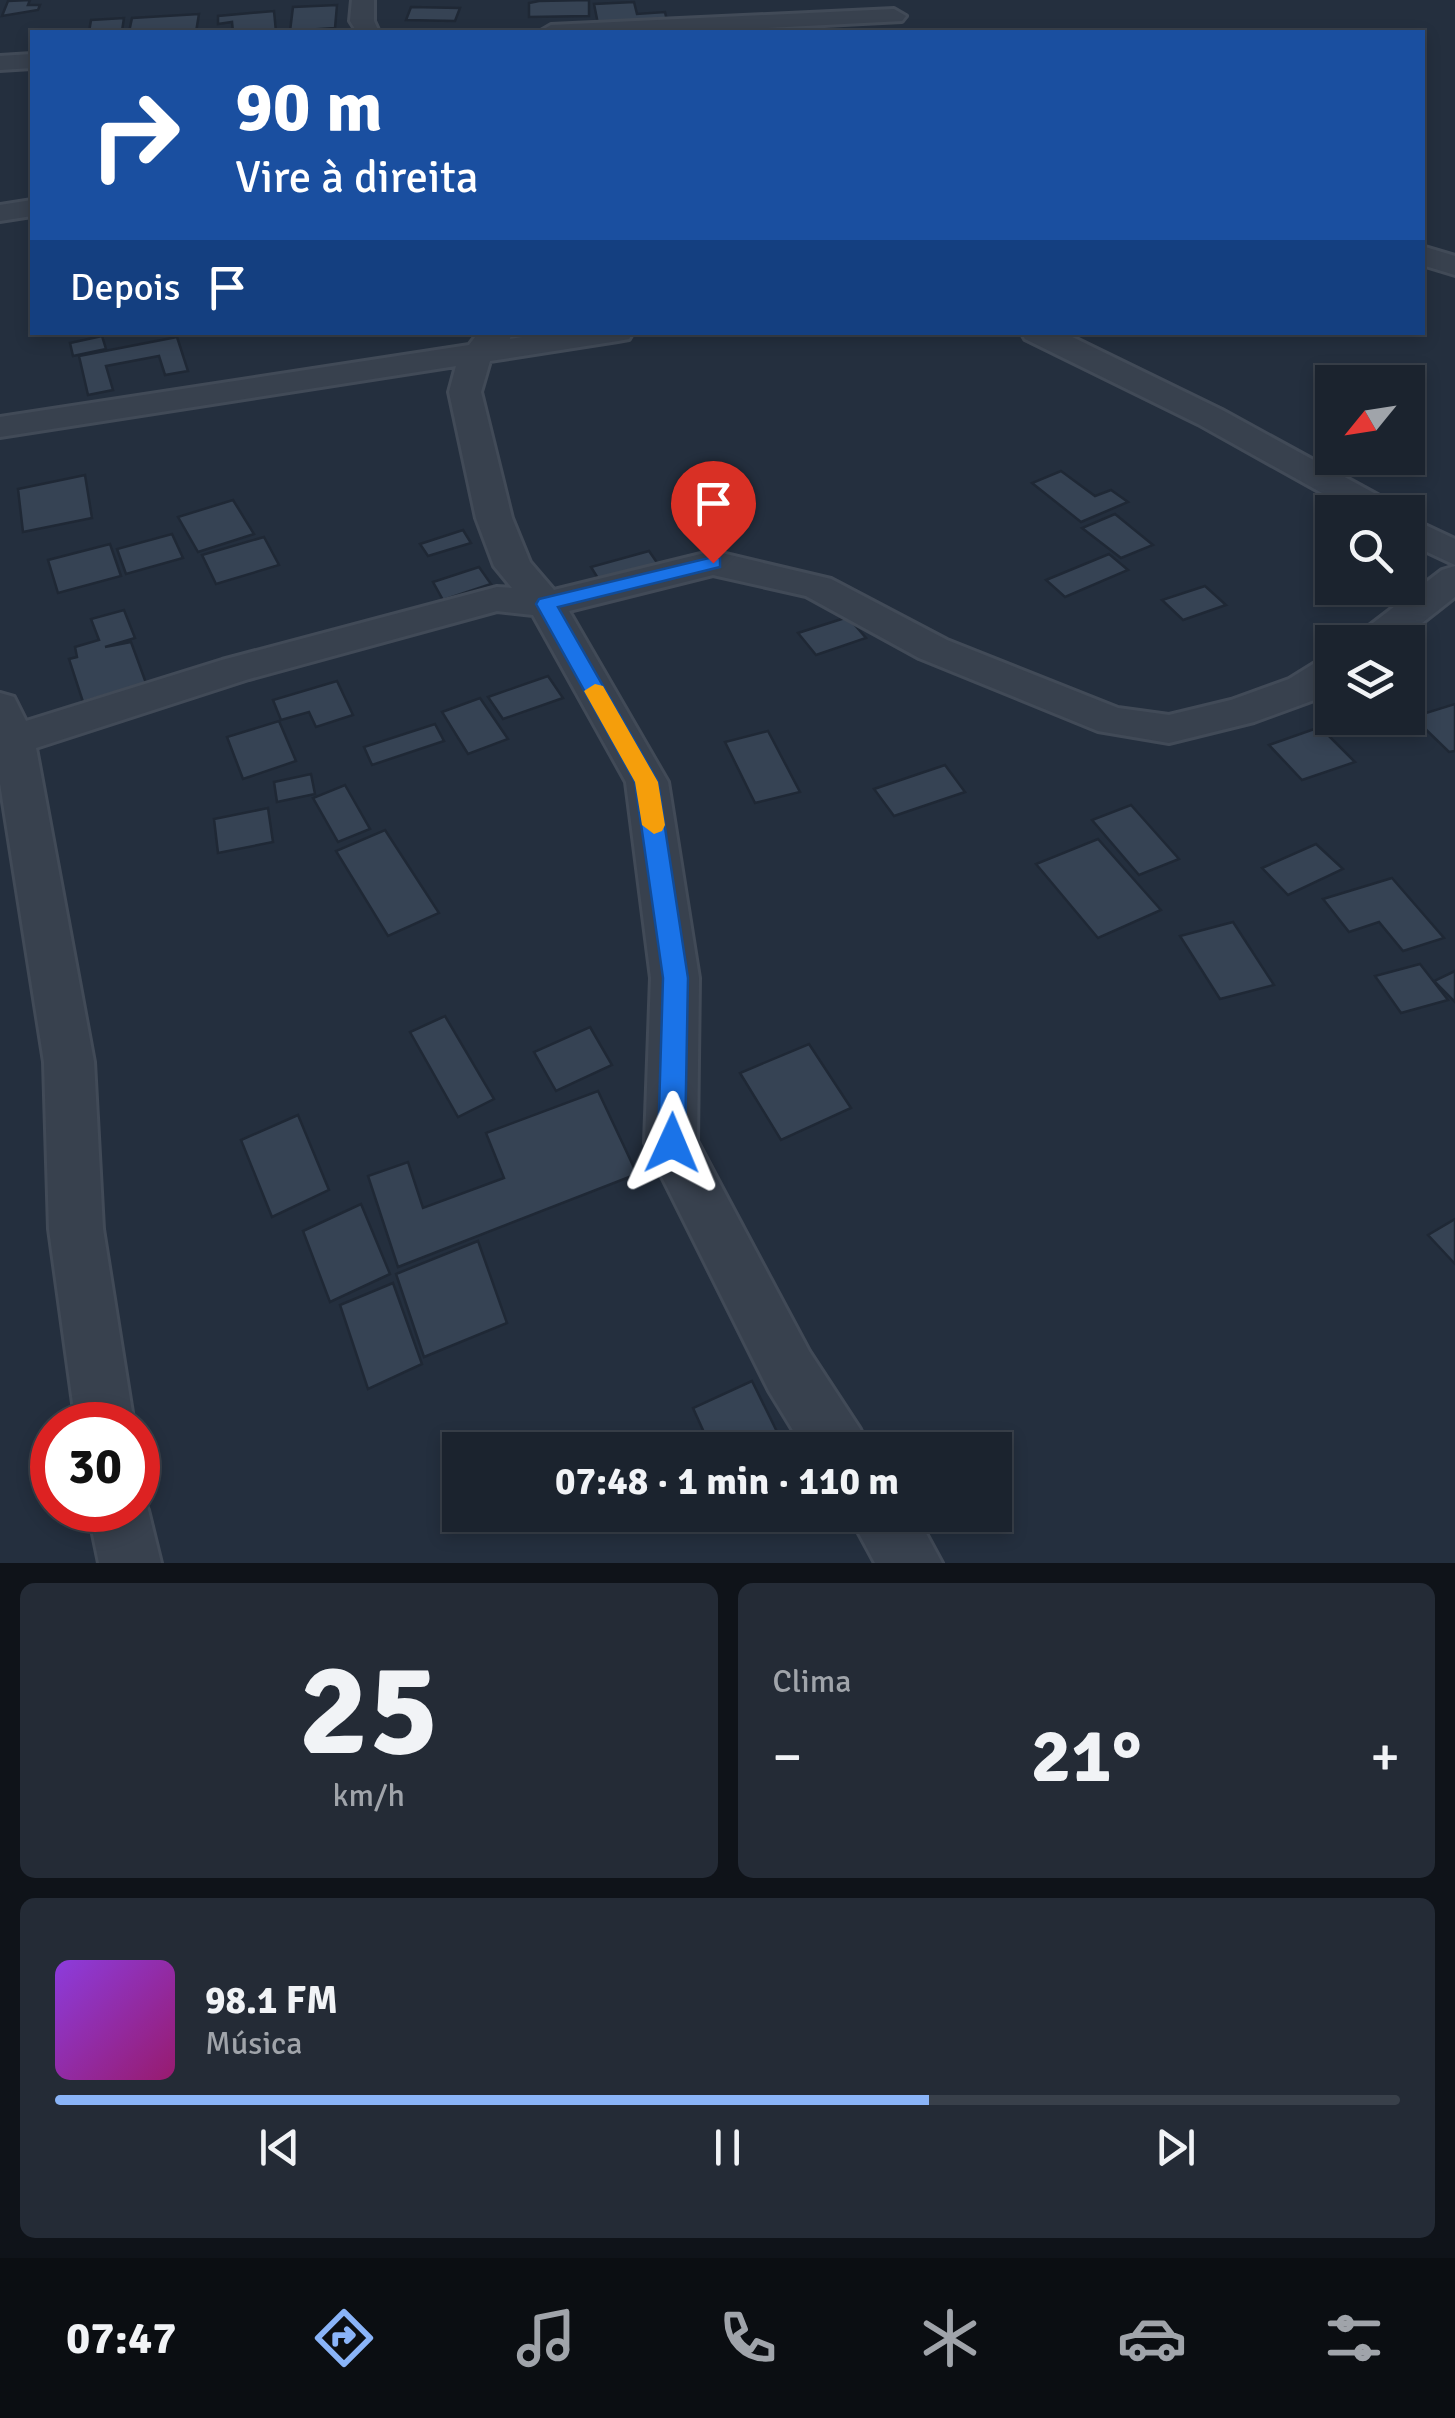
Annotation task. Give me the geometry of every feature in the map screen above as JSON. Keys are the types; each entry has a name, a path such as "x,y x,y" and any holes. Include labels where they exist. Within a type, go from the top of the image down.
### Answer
{"street":[{"path":"363,0 362,21 367,30"},
{"path":"594,30 901,20 868,0"},
{"path":"644,2 723,24"},
{"path":"0,62 30,60"},
{"path":"0,213 30,208"},
{"path":"1425,256 1455,266"},
{"path":"0,427 485,344 585,335"},
{"path":"1042,335 1210,416 1350,495"},
{"path":"485,344 465,392 494,518 512,566 546,604 647,782 675,978 672,1143 789,1371 828,1432"},
{"path":"1425,537 1455,554"},
{"path":"102,1402 76,1229 69,1062 7,723 497,599 546,604 713,563 818,587 850,606 890,622 933,649 1112,721 1169,729 1240,712 1315,681"},
{"path":"1396,625 1455,578"},
{"path":"123,1532 130,1563"},
{"path":"891,1532 910,1563"}],"building":[{"path":"30,0 28,5 40,5 38,10 2,16 8,1"},
{"path":"589,0 589,16 529,17 529,3"},
{"path":"634,2 637,14 665,12 667,21 598,24 594,4"},
{"path":"337,5 335,28 290,30 293,7"},
{"path":"411,7 460,8 455,21 406,20"},
{"path":"274,11 276,30 233,30 232,22 218,24 218,16"},
{"path":"199,14 196,30 129,30 132,18"},
{"path":"124,18 122,30 89,30 91,20"},
{"path":"102,336 106,349 73,356 70,343"},
{"path":"177,337 188,371 165,375 159,356 106,366 113,390 88,395 79,356"},
{"path":"1061,471 1095,496 1111,490 1128,502 1081,522 1032,483"},
{"path":"85,475 92,518 23,532 18,489"},
{"path":"233,500 254,534 198,552 178,517"},
{"path":"1115,514 1153,545 1121,558 1082,528"},
{"path":"463,530 471,543 428,556 420,544"},
{"path":"172,534 183,558 126,574 117,549"},
{"path":"264,537 279,565 216,584 202,555"},
{"path":"110,544 121,576 58,593 48,560"},
{"path":"649,551 658,564 599,580 591,567"},
{"path":"1109,554 1128,570 1065,597 1046,580"},
{"path":"479,567 491,584 443,600 433,582"},
{"path":"1205,586 1226,605 1183,620 1162,600"},
{"path":"124,610 135,638 105,647 131,642 146,683 83,702 69,659 77,657 75,647 99,640 91,619"},
{"path":"848,617 866,638 816,655 798,633"},
{"path":"548,676 563,698 503,719 488,697"},
{"path":"337,681 353,715 316,727 309,712 281,720 273,700"},
{"path":"480,698 508,739 468,754 442,712"},
{"path":"1455,704 1455,751 1449,752 1425,729 1425,713"},
{"path":"279,721 296,761 243,779 227,737"},
{"path":"435,724 444,741 372,765 364,747"},
{"path":"1315,729 1315,735 1328,735 1355,762 1302,780 1269,745"},
{"path":"768,731 800,792 755,803 725,742"},
{"path":"945,765 965,792 894,816 874,789"},
{"path":"311,774 315,794 277,802 274,782"},
{"path":"345,785 370,829 338,842 313,798"},
{"path":"1131,805 1179,859 1139,875 1092,820"},
{"path":"268,808 273,842 218,853 214,819"},
{"path":"385,830 439,913 388,936 336,851"},
{"path":"1098,839 1161,910 1098,938 1036,864"},
{"path":"1316,844 1343,869 1288,895 1262,868"},
{"path":"1392,878 1444,938 1403,951 1379,922 1349,932 1323,899"},
{"path":"1233,922 1274,985 1220,999 1180,936"},
{"path":"1420,964 1448,1000 1401,1013 1375,976"},
{"path":"1455,971 1455,1002 1434,981"},
{"path":"445,1016 494,1099 458,1117 410,1032"},
{"path":"590,1027 612,1065 556,1091 534,1052"},
{"path":"809,1044 851,1108 781,1140 740,1073"},
{"path":"598,1091 637,1174 398,1267 368,1176 408,1162 423,1208 504,1178 486,1133"},
{"path":"298,1115 329,1190 272,1217 241,1140"},
{"path":"361,1204 390,1274 330,1302 303,1231"},
{"path":"1455,1219 1455,1264 1428,1235"},
{"path":"478,1241 507,1323 424,1357 396,1274"},
{"path":"393,1283 422,1364 368,1389 340,1305"},
{"path":"752,1381 777,1432 704,1432 693,1408"}],"slow traffic":[{"path":"595,691 647,782 654,825"}],"route":[{"path":"672,1143 675,978 647,782 546,604 713,563"}]}
